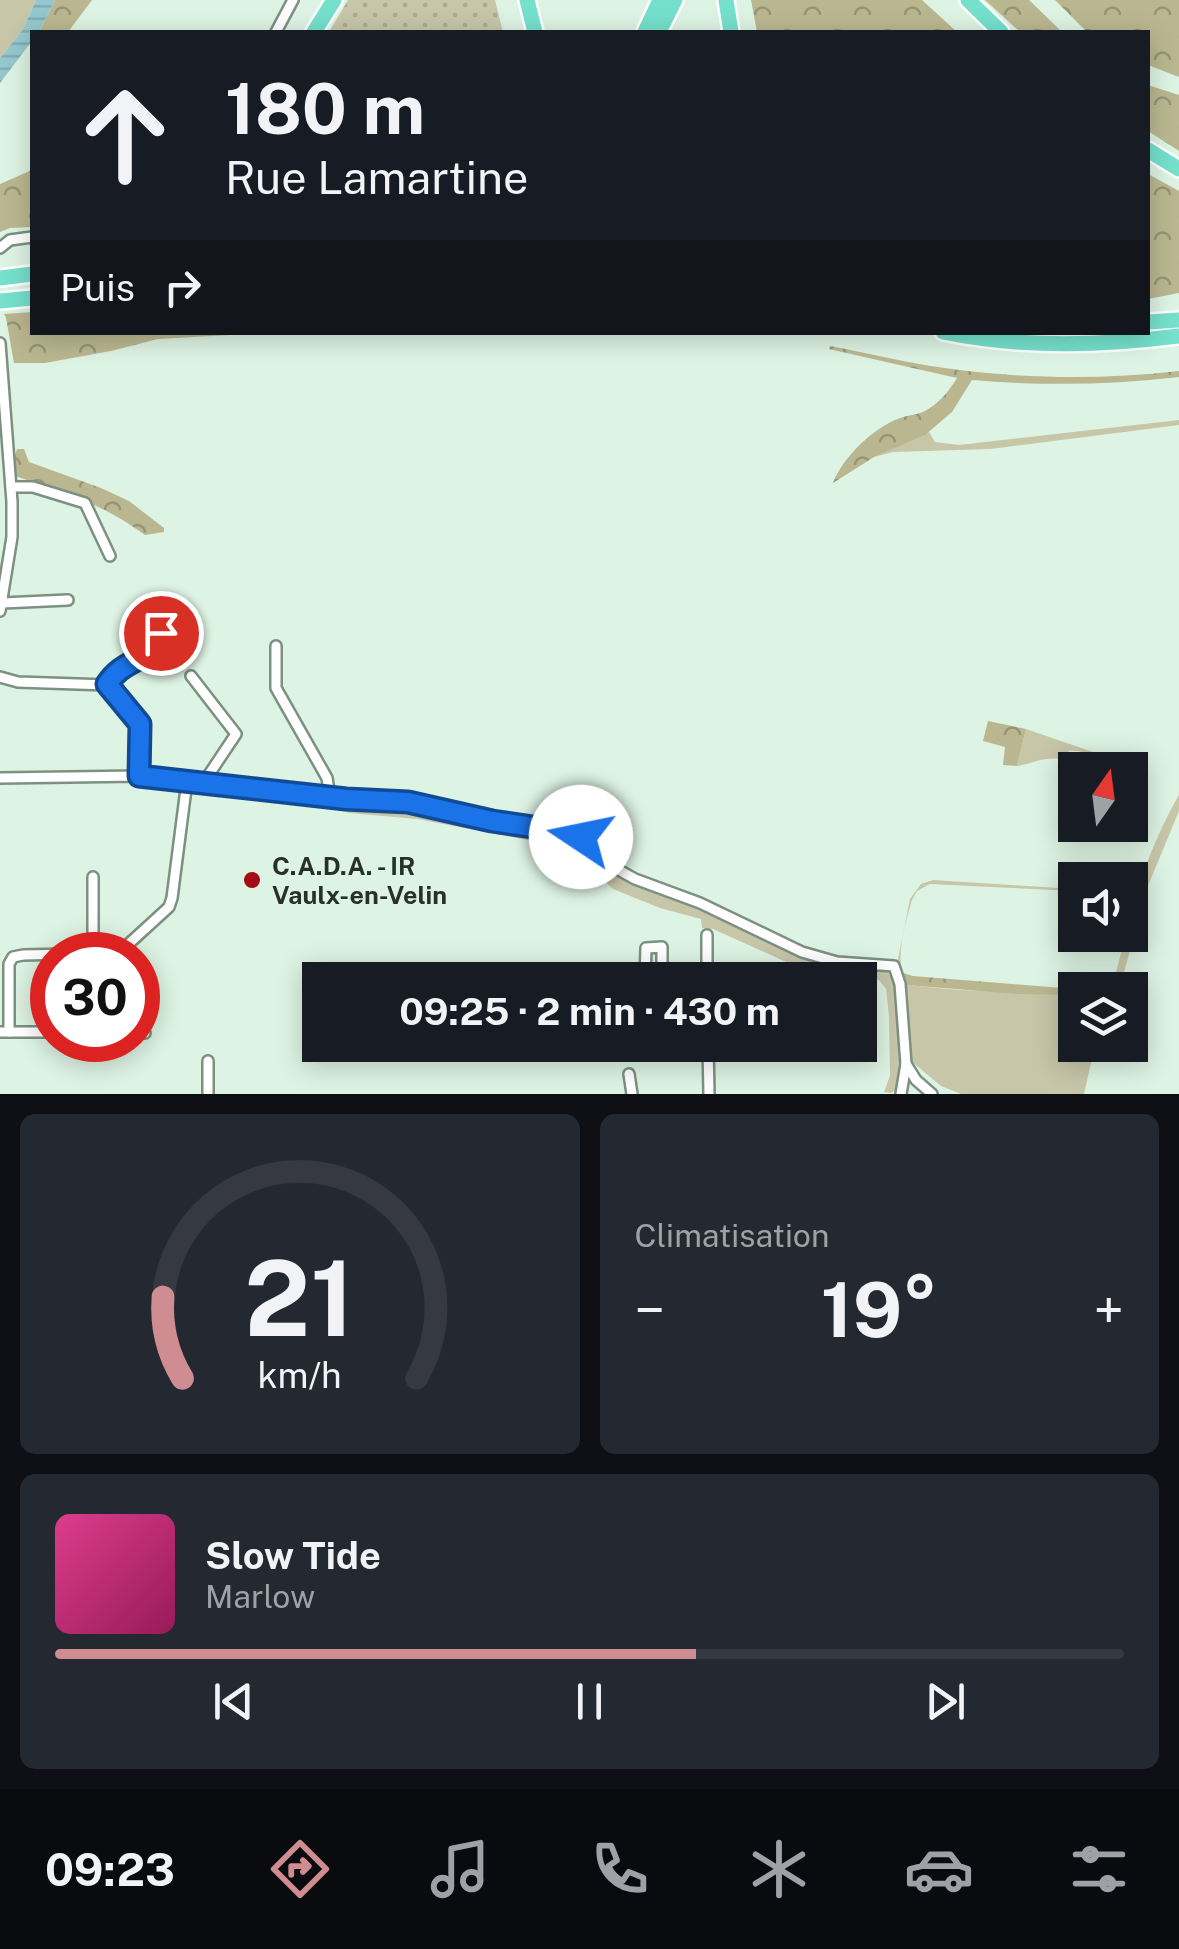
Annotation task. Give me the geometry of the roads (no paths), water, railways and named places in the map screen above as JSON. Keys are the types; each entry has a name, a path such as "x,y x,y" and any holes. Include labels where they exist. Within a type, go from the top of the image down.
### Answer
{"highway":[{"path":"527,0 534,30"},
{"path":"646,30 660,0"},
{"path":"660,30 674,0"},
{"path":"726,0 731,30"},
{"path":"968,0 999,30"},
{"path":"306,30 327,2"},
{"path":"315,30 327,2"},
{"path":"1150,151 1179,169"},
{"path":"0,280 30,274"},
{"path":"0,280 30,281"},
{"path":"0,301 30,298"},
{"path":"1150,322 1179,320"},
{"path":"961,335 1074,344 1179,336"}],"street":[{"path":"277,30 293,0"},
{"path":"0,248 10,240 30,237"},
{"path":"0,344 12,537 1,600 68,600"},
{"path":"11,487 33,487 85,503 110,556"},
{"path":"0,534 12,537"},
{"path":"107,684 120,668 151,652 161,633"},
{"path":"276,646 276,688 327,778 330,796"},
{"path":"191,676 236,734 204,782"},
{"path":"0,677 18,682 107,684 140,724 139,776"},
{"path":"0,778 139,776 204,782 408,802 492,821 572,833 634,879 700,903 802,952 837,962 894,966 900,984 906,1064 901,1094"},
{"path":"141,932 169,906 176,884 187,781"},
{"path":"93,877 93,932"},
{"path":"706,962 707,935"},
{"path":"646,962 646,948 662,947 662,962"},
{"path":"30,955 13,957 9,964 4,1032 30,1032"},
{"path":"208,1061 208,1094"},
{"path":"708,1062 709,1094"},
{"path":"906,1064 932,1094"},
{"path":"629,1074 632,1094"}],"water":[{"path":"36,0 55,0 40,30 30,30 30,44 0,83 0,58 23,29"}],"place":[{"name":"C.A.D.A. - IR Vaulx-en-Velin","path":"252,880"}]}
